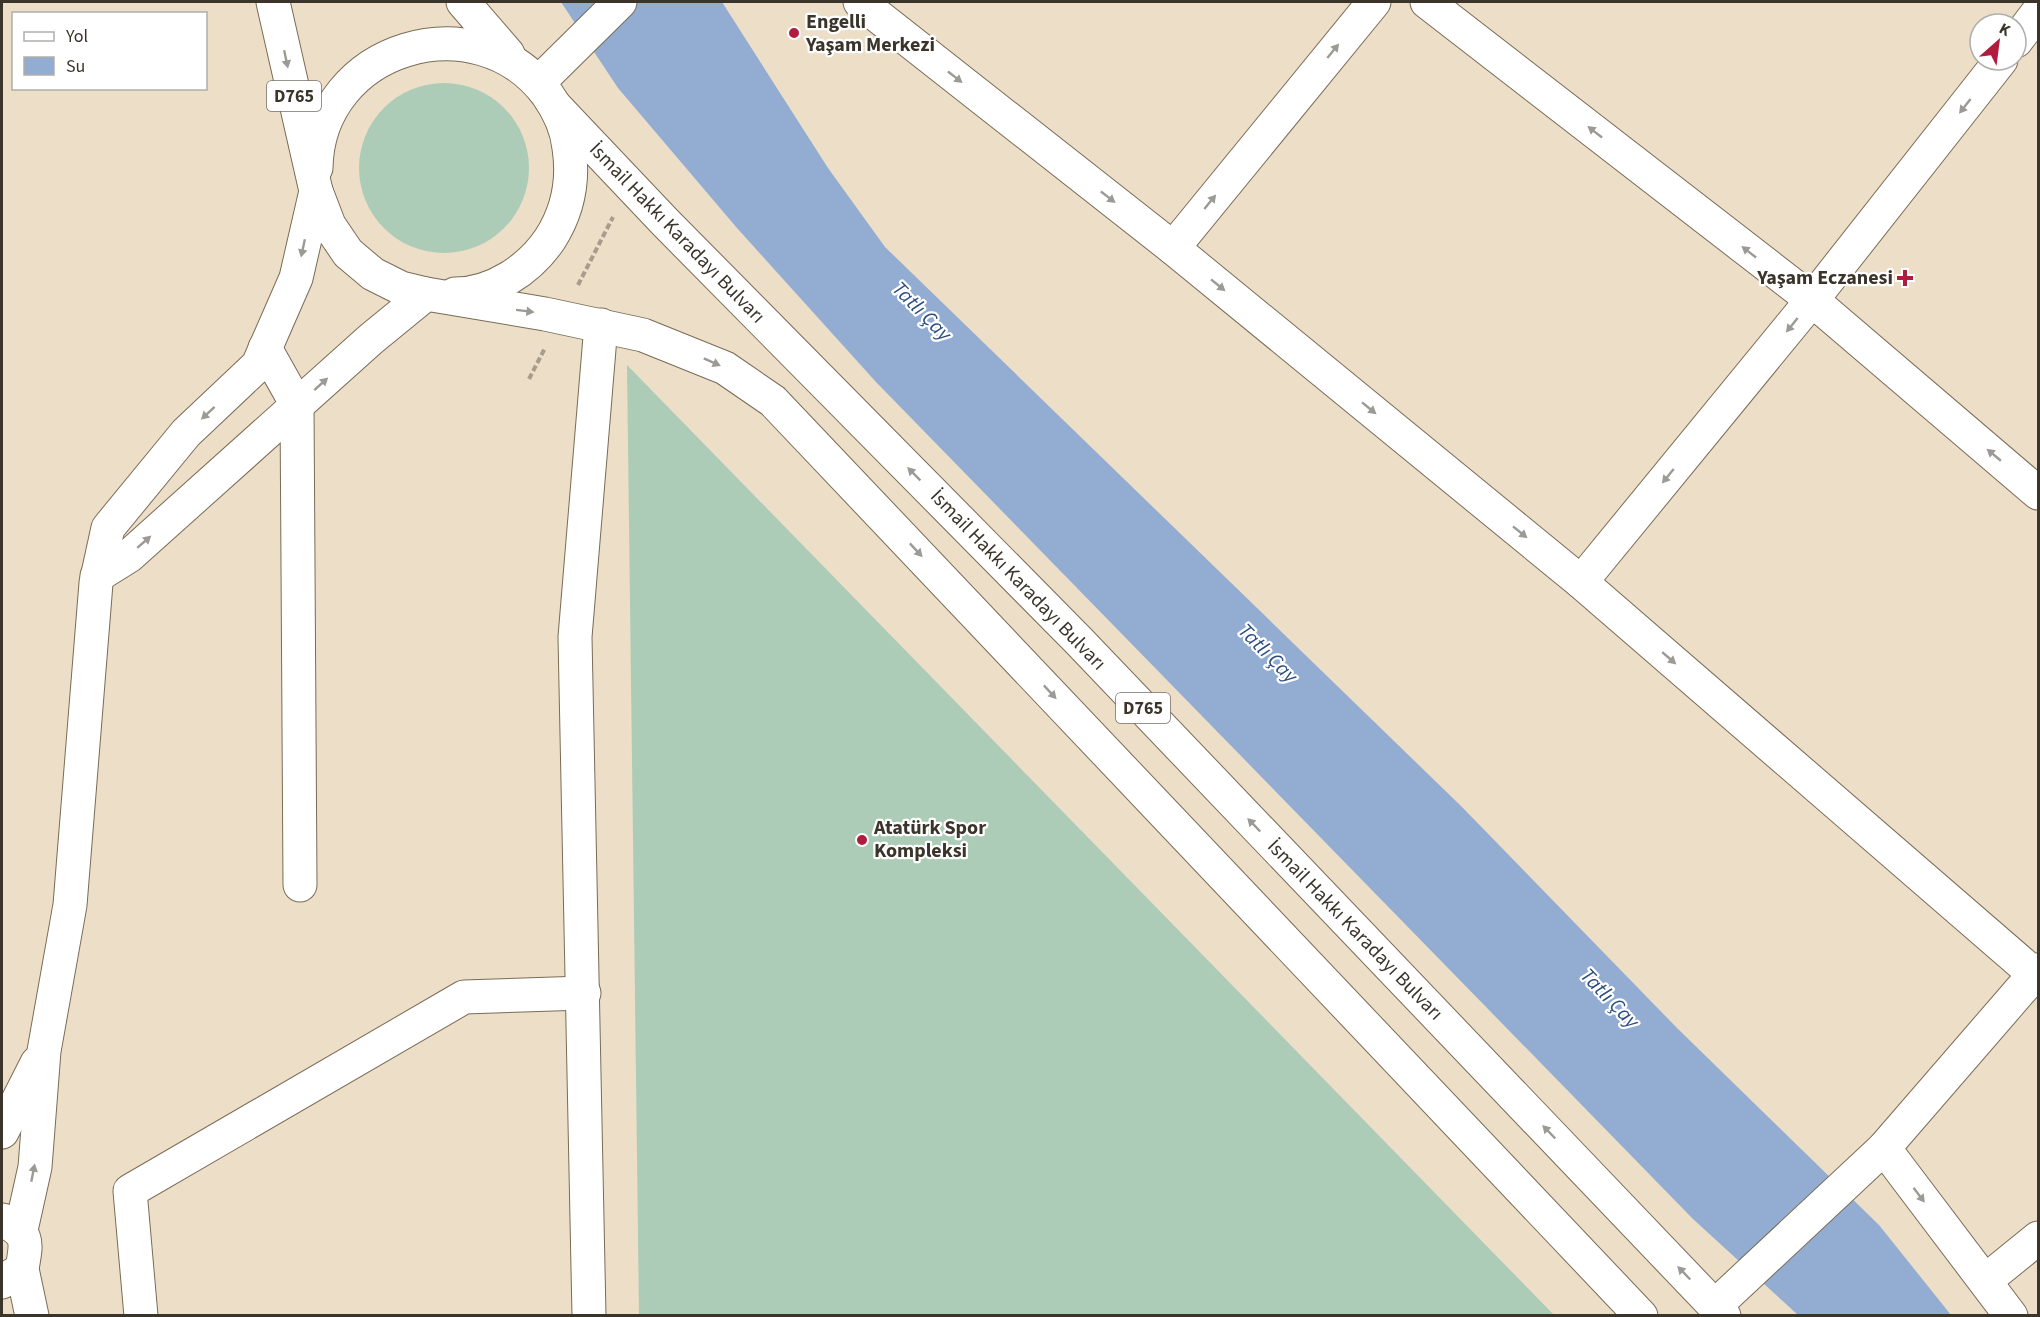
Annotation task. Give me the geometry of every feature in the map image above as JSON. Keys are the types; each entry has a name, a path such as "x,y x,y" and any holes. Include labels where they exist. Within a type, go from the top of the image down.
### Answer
{"main road":[{"name":"D765","path":"273,2 316,191"},
{"path":"463,2 513,60"},
{"path":"316,191 329,225 348,253 373,274 401,288 426,294 462,294 492,287 518,272 541,251 559,225 569,197 572,166 568,136 548,95 573,47 620,2"},
{"path":"860,2 1173,248 1581,582 2036,972 1884,1148 1739,1284 1720,1311"},
{"path":"1173,248 1374,2"},
{"path":"1426,2 1812,300 2038,493"},
{"path":"2033,2 2038,6"},
{"path":"2028,25 2038,12"},
{"path":"32,1316 12,1275 27,1243 11,1225 35,1167 44,1051 70,905 97,576 108,528 186,433 258,365 296,278 316,191 316,160 322,128 336,98 358,73 385,54 417,43 450,40 483,46 513,60"},
{"name":"İsmail Hakkı Karadayı Bulvarı","path":"513,60 640,194 1086,648 1720,1311"},
{"path":"1581,582 1812,300 1992,72"},
{"name":"D765","path":"426,294 561,317 643,335 725,368 773,401 1641,1316"},
{"path":"97,576 129,556 370,339 426,294"},
{"path":"589,1316 575,637 601,325"},
{"path":"265,348 297,405 300,885"},
{"path":"141,1316 129,1191 464,997 584,993"},
{"path":"2,1132 44,1051"},
{"path":"1884,1148 2011,1316"},
{"path":"1985,1281 2038,1238"}],"path":[{"path":"529,379 613,216 640,194"}],"green space":[{"path":"444,83 461,84 477,89 504,108 523,135 528,151 528,185 523,201 504,228 477,247 461,252 444,253 427,252 411,247 384,228 365,201 360,185 359,168 360,151 365,135 384,108 411,89 427,84"},
{"name":"Atatürk Spor Kompleksi","path":"627,365 1554,1315 639,1315"}],"water":[{"name":"Tatlı Çay","path":"561,2 722,2 828,168 885,247 1462,807 1677,1028 1879,1225 1951,1315 1798,1315 1693,1219 876,382 737,228 618,88"}],"place":[{"name":"Engelli Yaşam Merkezi","path":"794,33"},
{"name":"Yaşam Eczanesi","path":"1905,278"},
{"name":"Atatürk Spor Kompleksi","path":"862,840"}]}
